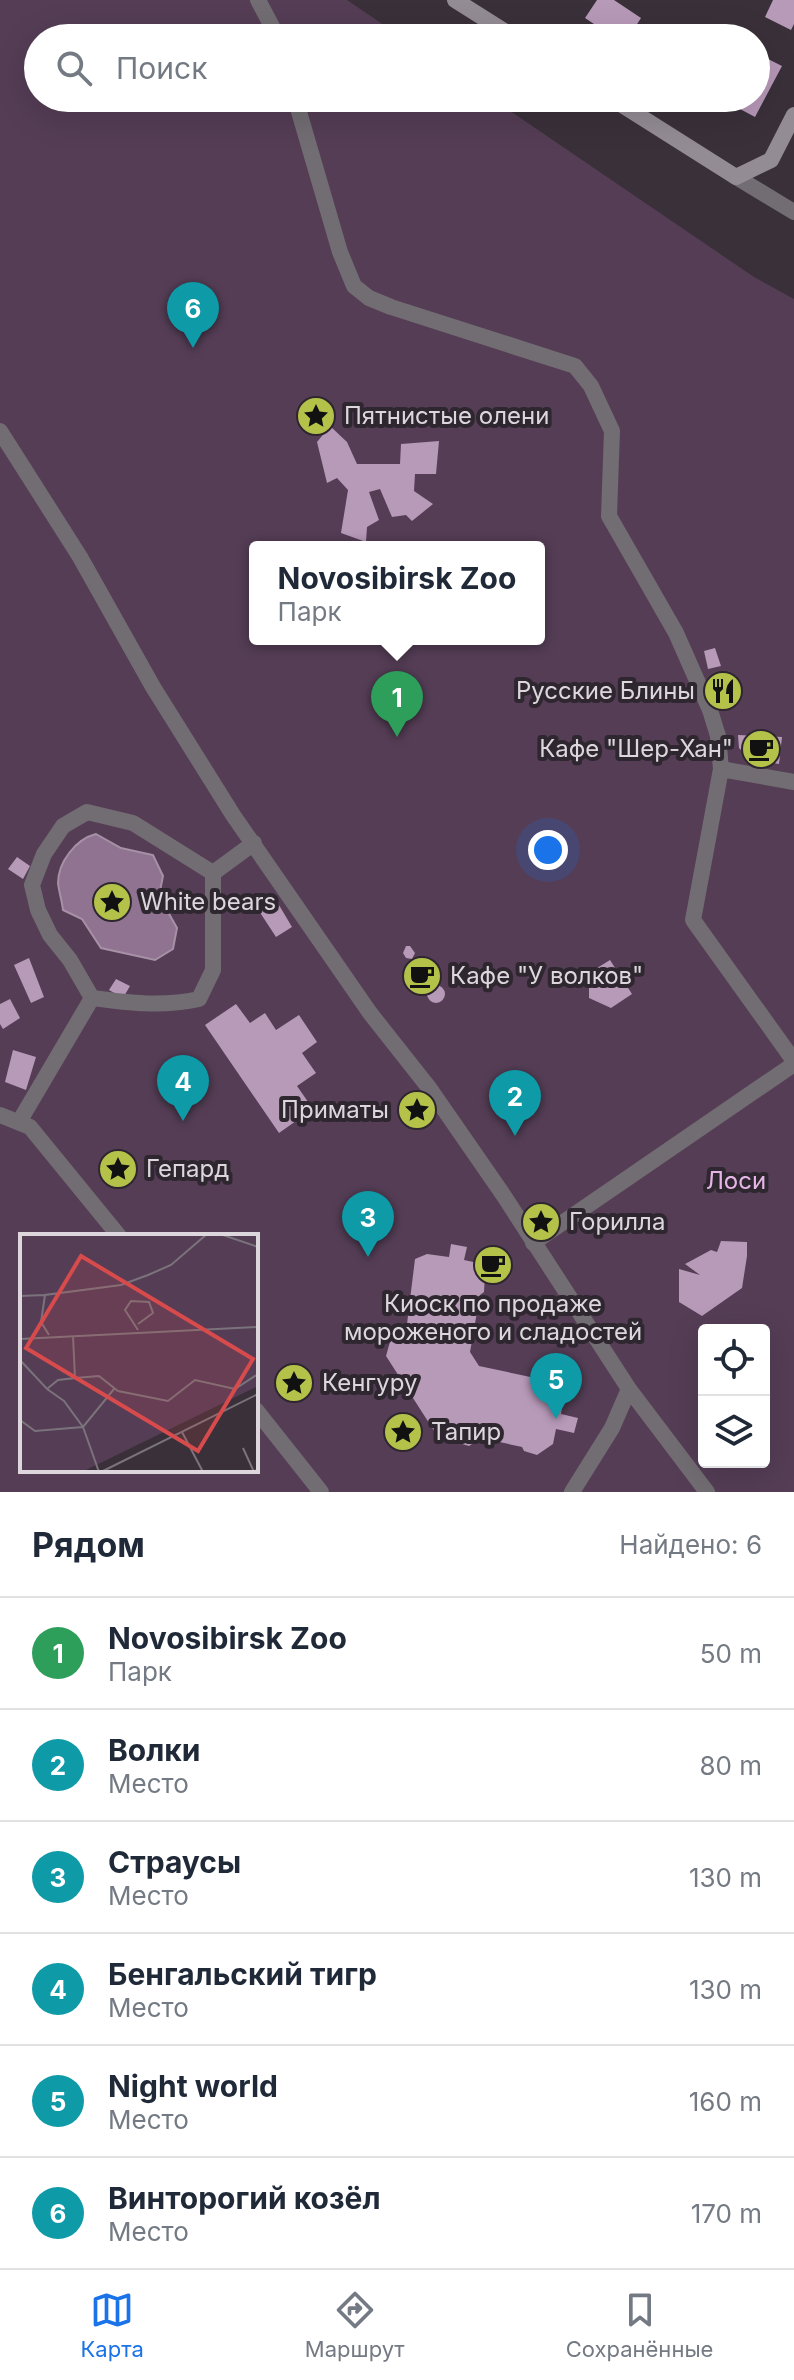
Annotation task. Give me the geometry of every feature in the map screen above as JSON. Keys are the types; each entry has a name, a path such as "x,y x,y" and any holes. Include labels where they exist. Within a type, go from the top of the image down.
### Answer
{"street":[{"path":"258,0 271,24"},
{"path":"455,0 493,24"},
{"path":"299,112 340,252 354,286 369,298 391,307 575,366 591,386 612,431 609,516 676,633 710,710 718,736 721,769 693,920 794,1063 533,1243"},
{"path":"633,112 794,212"},
{"path":"736,177 771,160 794,115"},
{"path":"0,431 80,557 153,687 233,815 370,1013 430,1089 629,1389 707,1492"},
{"path":"721,769 794,782"},
{"path":"92,998 70,960 50,935 38,910 32,885 44,854 63,826 87,812 133,823 213,873"},
{"path":"213,873 254,843"},
{"path":"92,998 136,1004 177,1004 199,999 213,970 213,873"},
{"path":"19,1122 92,998"},
{"path":"0,1115 30,1127 117,1234"},
{"path":"572,1492 612,1428 629,1389"},
{"path":"258,1413 321,1492"}],"green space":[{"name":"Лоси","path":"0,0 347,0 382,24 24,24 24,112 512,112 754,277 794,299 794,1492 0,1492"}],"shaded area":[{"name":"White bears","path":"96,834 121,848 153,855 163,876 159,896 177,928 173,949 155,960 101,948 82,919 63,910 58,883 61,867 75,846"}],"building":[{"path":"597,0 614,0 641,18 637,24 594,24 585,18"},
{"path":"773,0 794,0 791,30 765,17"},
{"path":"770,60 782,66 770,89"},
{"path":"330,426 347,442 357,464 400,464 401,444 439,441 436,474 415,474 414,491 433,504 412,521 406,515 392,517 380,489 369,492 379,520 367,527 366,541 341,533 348,490 337,478 327,483 317,442"},
{"path":"715,648 721,666 708,669 704,651"},
{"name":"Русские Блины","path":"727,679 732,699 718,702 713,682"},
{"name":"Кафе \"Шер-Хан\"","path":"738,735 782,737 779,764 750,759 739,748"},
{"path":"17,857 30,866 23,879 8,869"},
{"path":"276,900 292,927 276,937 259,911"},
{"path":"406,946 410,946 415,953 412,959 406,958 403,953"},
{"path":"29,958 44,997 31,1003 14,965"},
{"name":"Кафе \"У волков\"","path":"421,958 435,981 428,985 418,985 409,971 412,963"},
{"path":"610,960 632,994 611,1008 589,998 589,973"},
{"path":"116,979 130,986 123,998 109,990"},
{"path":"432,985 440,985 445,994 443,1001 432,1003 427,998 427,990"},
{"path":"10,999 20,1018 3,1029 0,1004"},
{"path":"236,1004 250,1023 265,1013 276,1030 299,1015 317,1042 302,1053 316,1073 297,1086 313,1109 279,1133 205,1025"},
{"path":"13,1050 36,1057 26,1090 5,1082"},
{"path":"721,1241 747,1242 742,1288 702,1316 679,1302 679,1269 700,1275 685,1264 711,1250 717,1252"},
{"path":"451,1244 467,1247 464,1260 478,1263 480,1267 501,1254 506,1262 485,1275 470,1352 479,1366 554,1382 564,1396 561,1414 578,1418 574,1433 556,1429 553,1444 537,1455 524,1451 522,1447 481,1438 469,1446 438,1437 386,1356 393,1331 407,1324 415,1259 427,1254 449,1257"}],"place":[{"name":"Винторогий козёл","path":"193,348"},
{"name":"Пятнистые олени","path":"316,416"},
{"name":"Русские Блины","path":"723,691"},
{"name":"Novosibirsk Zoo","path":"397,737"},
{"name":"Кафе \"Шер-Хан\"","path":"761,749"},
{"name":"White bears","path":"112,902"},
{"name":"Кафе \"У волков\"","path":"422,976"},
{"name":"Приматы","path":"417,1110"},
{"name":"Бенгальский тигр","path":"183,1121"},
{"name":"Волки","path":"515,1136"},
{"name":"Гепард","path":"118,1169"},
{"name":"Горилла","path":"541,1222"},
{"name":"Страусы","path":"368,1257"},
{"name":"Киоск по продаже мороженого и сладостей","path":"493,1265"},
{"name":"Кенгуру","path":"294,1383"},
{"name":"Night world","path":"556,1419"},
{"name":"Тапир","path":"403,1432"}]}
